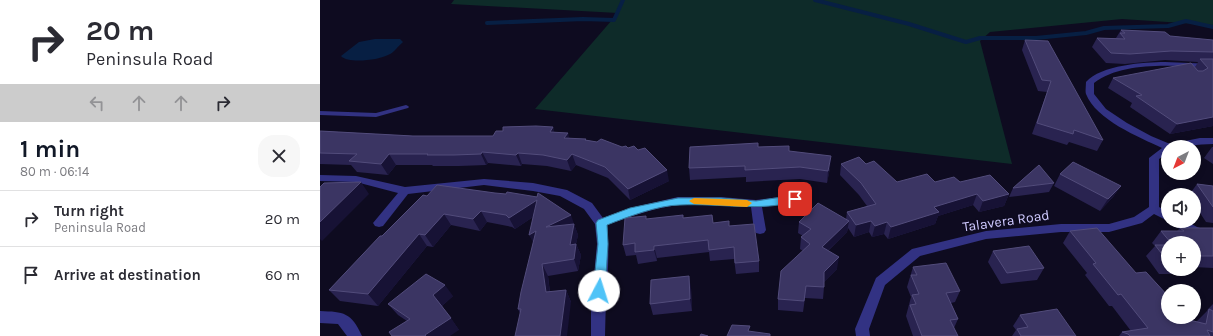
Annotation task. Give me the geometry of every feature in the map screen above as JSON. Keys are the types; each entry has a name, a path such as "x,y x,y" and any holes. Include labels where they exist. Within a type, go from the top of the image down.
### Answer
{"street":[{"path":"1161,145 1141,135 1111,117 1095,102 1089,93 1090,82 1097,76 1145,64 1213,66"},
{"path":"1183,64 1192,73"},
{"path":"1201,141 1213,141"},
{"path":"1161,153 1154,158 1154,209 1161,213"},
{"path":"320,178 356,179 405,191 484,182 533,187 563,193 588,206 601,223 603,244 598,306 598,336"},
{"path":"379,223 405,191"},
{"path":"601,223 630,212 678,201 721,201 756,204 795,199"},
{"path":"756,204 760,230"},
{"name":"Talavera Road","path":"863,336 862,329 880,282 916,252 986,235 1061,228 1109,228 1138,220 1154,209"},
{"path":"1189,228 1213,236"},
{"path":"320,317 342,318 355,336"}],"lane":[{"path":"320,112 376,115 406,108"}],"green space":[{"path":"454,0 1213,0 1213,25 1122,19 990,32 980,41 1012,164 535,109 618,13 451,4"}],"water":[{"path":"375,39 400,39 403,42 394,51 384,57 357,61 341,56 359,42"}],"building":[{"path":"1121,30 1165,32 1170,36 1213,40 1213,52 1171,51 1130,54 1111,53 1097,38 1125,39 1120,33 1125,33"},
{"path":"1025,40 1048,41 1103,140 1074,130 1073,134 1037,123 1051,81 1042,80"},
{"path":"1200,59 1213,59 1213,117 1177,124 1136,96 1142,95 1113,78 1191,63 1198,71 1203,71 1208,68"},
{"path":"503,127 553,127 550,132 568,133 564,138 586,139 585,140 597,142 601,139 622,147 626,146 628,148 634,146 638,150 645,148 667,170 628,189 605,167 572,154 567,160 543,155 518,153 516,155 482,152 481,154 454,155 389,154 381,164 349,161 357,154 320,153 320,131 413,136 493,136 496,131 503,131"},
{"path":"758,143 758,147 789,146 789,151 831,156 828,171 800,167 745,170 745,166 689,168 690,147"},
{"path":"859,157 866,164 874,161 897,182 927,174 935,182 954,177 960,182 990,175 1009,194 983,201 977,194 934,207 939,212 891,227 887,222 875,226 871,221 856,225 847,212 876,204 861,183 841,164"},
{"path":"1073,162 1121,186 1108,199 1060,174"},
{"path":"1039,165 1054,183 1013,188"},
{"path":"361,182 320,222 320,187 324,183"},
{"path":"1197,184 1213,186 1213,207 1201,188"},
{"path":"437,185 495,193 506,194 507,192 537,197 538,193 571,215 546,227 574,224 570,245 576,244 574,259 542,264 546,292 566,290 560,336 515,336 521,309 518,309 521,292 536,231 529,235 537,200 509,218 506,215 481,211 473,219 444,214 425,235 419,234 368,294 329,290 380,236 382,236 423,195 427,196"},
{"path":"818,203 849,221 822,247 839,257 824,272 824,287 806,286 804,301 778,299 781,271 810,244 801,237 811,229 799,222"},
{"path":"683,215 683,218 712,215 713,223 729,221 729,226 754,224 759,261 735,263 734,247 709,250 708,240 654,246 654,250 635,252 635,243 623,245 625,218 646,216 646,219"},
{"path":"1097,228 1136,273 1146,272 1161,288 1161,324 1206,324 1209,309 1213,311 1213,332 1207,330 1210,336 1130,336 1122,332 1148,328 1121,294 1118,295 1093,264 1096,263 1070,231"},
{"path":"1180,228 1213,228 1213,256 1201,256 1201,236 1165,236 1161,231 1184,231"},
{"path":"1155,245 1161,245 1161,253"},
{"path":"1029,246 1044,268 1007,273 993,251"},
{"path":"946,263 960,291 946,293 958,319 950,320 958,336 922,336 910,305 916,304 912,295 919,294 911,275 917,275 913,267"},
{"path":"426,274 445,285 433,295 451,318 425,335 426,336 392,336 389,332 410,319 388,304"},
{"path":"689,276 690,299 650,304 651,280"},
{"path":"1057,309 1076,336 1021,336 1017,329 1028,327 1020,315"},
{"path":"732,325 750,326 748,331 770,334 770,336 727,336"}],"waterway":[{"path":"487,23 583,19 614,20 623,0"},
{"path":"815,0 909,24 966,42 980,38 1036,38 1086,33 1104,28 1168,26 1186,21 1213,27"}],"slow traffic":[{"path":"694,201 747,203"}],"route":[{"path":"599,291 603,244 601,223 630,212 678,201 721,201 756,204 795,199"}]}
